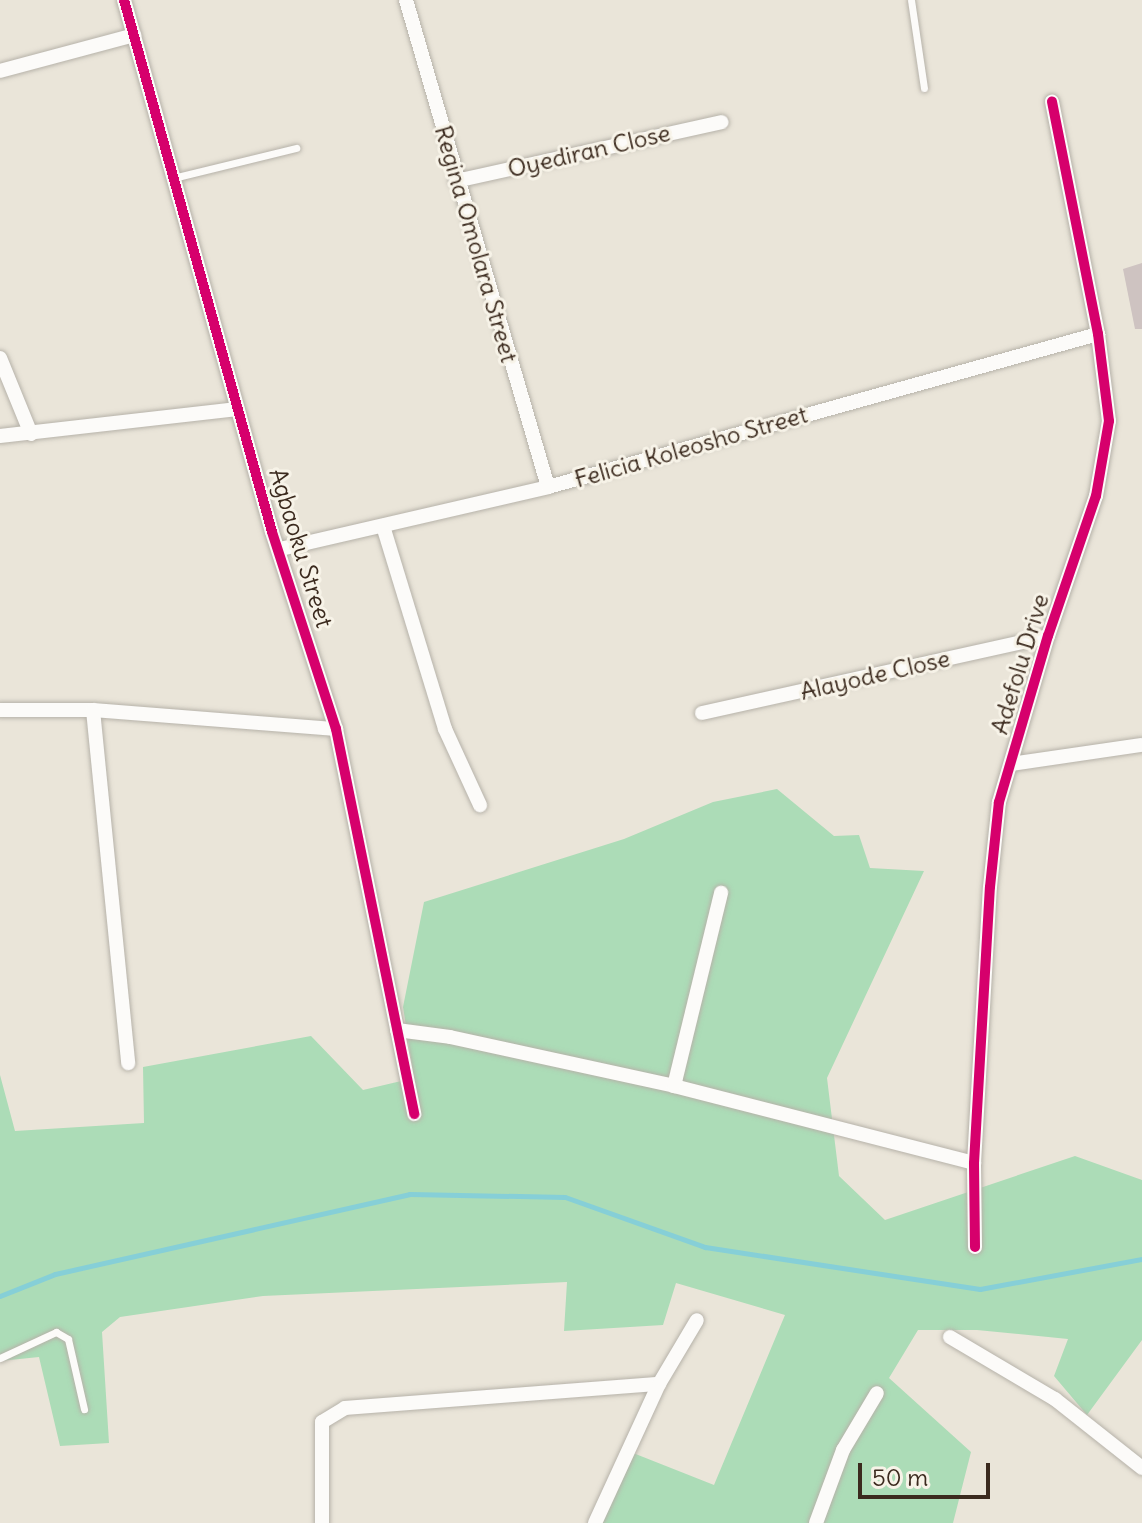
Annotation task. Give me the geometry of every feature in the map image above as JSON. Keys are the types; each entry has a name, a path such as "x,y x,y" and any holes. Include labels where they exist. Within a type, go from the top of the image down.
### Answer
{"street":[{"name":"Agbaoku Street","path":"124,0 237,409 336,729 414,1114"},
{"name":"Regina Omolara Street","path":"406,0 456,181 548,487"},
{"path":"0,71 134,35"},
{"name":"Adefolu Drive","path":"975,1247 974,1163 990,887 999,802 1048,636 1096,496 1109,421 1098,334 1052,102"},
{"name":"Oyediran Close","path":"456,181 722,122"},
{"name":"Felicia Koleosho Street","path":"280,549 548,487 1098,334"},
{"path":"0,358 31,434"},
{"path":"0,436 237,409"},
{"path":"383,526 445,729 480,805"},
{"name":"Alayode Close","path":"702,713 1048,636"},
{"path":"0,710 93,710 336,729"},
{"path":"93,710 128,1063"},
{"path":"1011,764 1142,745"},
{"path":"674,1086 721,893"},
{"path":"397,1030 450,1037 674,1086 974,1163"},
{"path":"595,1523 659,1384 697,1320"},
{"path":"950,1337 1055,1399 1142,1468"},
{"path":"322,1523 322,1422 345,1408 659,1384"},
{"path":"816,1523 843,1450 877,1393"}],"lane":[{"path":"911,0 924,88"},
{"path":"173,178 296,148"},
{"path":"0,1358 56,1332 68,1339 84,1409"}],"green space":[{"path":"777,789 834,836 859,835 870,868 924,871 827,1078 839,1176 885,1220 1075,1156 1142,1180 1142,1340 1087,1415 1054,1376 1068,1339 977,1330 918,1330 889,1378 971,1452 953,1523 597,1523 628,1451 714,1485 785,1315 676,1283 663,1325 564,1331 567,1282 263,1296 120,1317 102,1332 109,1443 60,1446 39,1357 0,1361 0,1075 15,1131 144,1123 143,1067 311,1036 363,1090 414,1078 403,1007 424,902 624,839 713,802"}],"building":[{"path":"1142,263 1142,329 1135,329 1123,269"}],"waterway":[{"path":"0,1296 55,1274 410,1194 565,1197 705,1247 980,1289 1142,1259"}],"cycle path":[{"path":"124,0 272,532 336,729 414,1114"},
{"path":"975,1247 974,1163 990,887 999,802 1048,636 1096,496 1109,421 1098,334 1052,102"}]}
